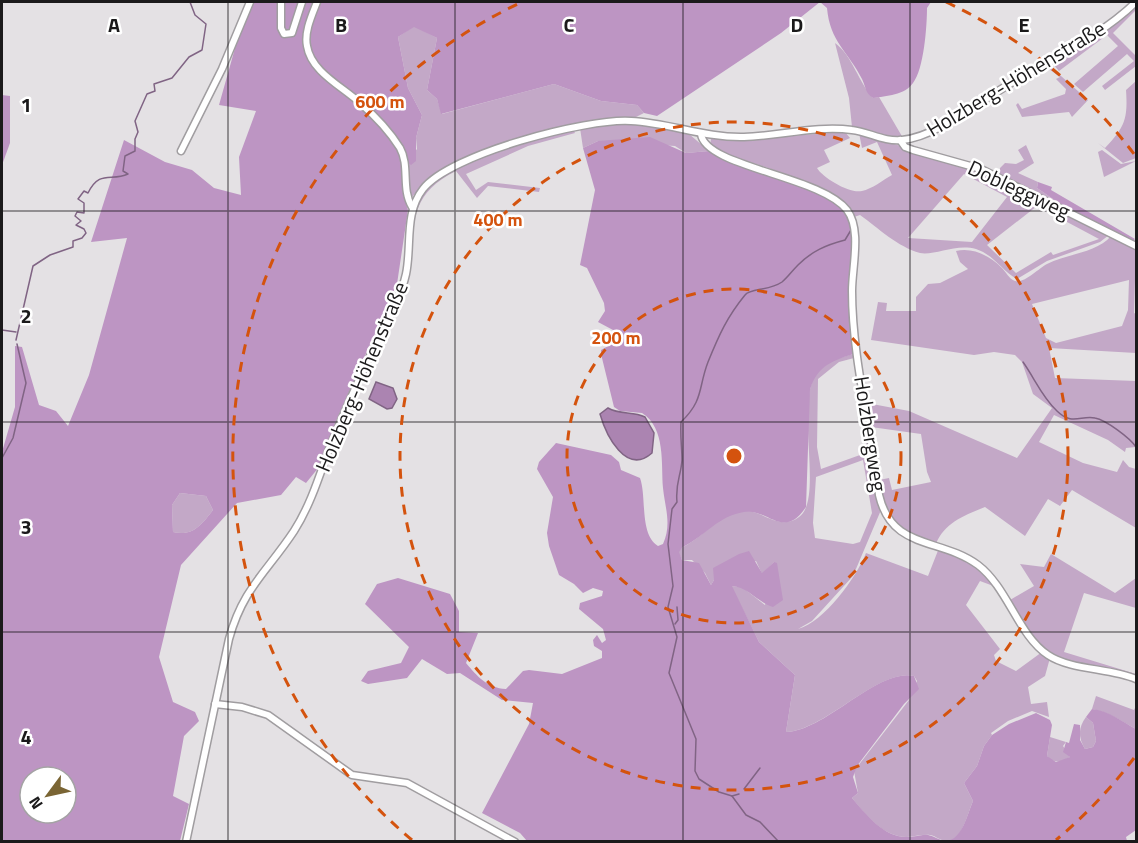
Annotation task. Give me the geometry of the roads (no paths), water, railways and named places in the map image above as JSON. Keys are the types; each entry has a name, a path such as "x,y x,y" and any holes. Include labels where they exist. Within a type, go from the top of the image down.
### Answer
{"street":[{"path":"181,151 222,69 250,2"},
{"path":"281,2 281,28 284,34 292,33 302,2"},
{"path":"317,2 307,35 307,48 313,62 361,103 400,148 404,158 406,193 412,207"},
{"name":"Holzberg-Höhenstraße","path":"186,842 215,704 239,608 254,581 301,519 350,398 400,291 408,260 412,207 426,184 441,173 510,145 554,131 632,121 701,134 744,137 851,129 900,140 921,135 959,115 1106,26 1136,2"},
{"name":"Holzbergweg","path":"701,134 704,144 710,150 744,164 809,185 839,202 850,214 854,229 854,319 879,495 889,520 907,536 960,554 981,568 1002,591 1037,644 1049,655 1137,679"},
{"name":"Dobleggweg","path":"900,140 913,150 981,170 1137,246"},
{"path":"215,704 249,709 273,717 352,775 407,783 515,842"}],"waterway":[{"path":"16,340 33,266 50,255 73,247 73,241 82,238 86,233 84,229 76,225 81,221 75,216 77,212 84,213 84,203 78,199 84,191 88,193 97,181 128,174 123,171 125,156 135,151 135,139 138,132 135,121 147,94 155,91 154,84 172,78 189,57 202,50 206,24 195,15 190,2"},
{"path":"779,842 760,822 746,815 732,796 719,792 699,779 695,771 696,739 669,673 677,637 668,607 673,586 668,544 672,509 677,502 682,460 681,422 694,407 716,343 733,311 745,295 782,282 814,252 845,240 851,230"},
{"path":"2,330 16,332"},
{"path":"2,458 13,438 26,383 17,344"},
{"path":"1023,362 1047,400 1062,415 1072,419 1090,417 1100,419 1129,439 1136,447"},
{"path":"675,624 678,620 677,607"},
{"path":"744,789 760,768"},
{"path":"732,796 739,794"}]}
